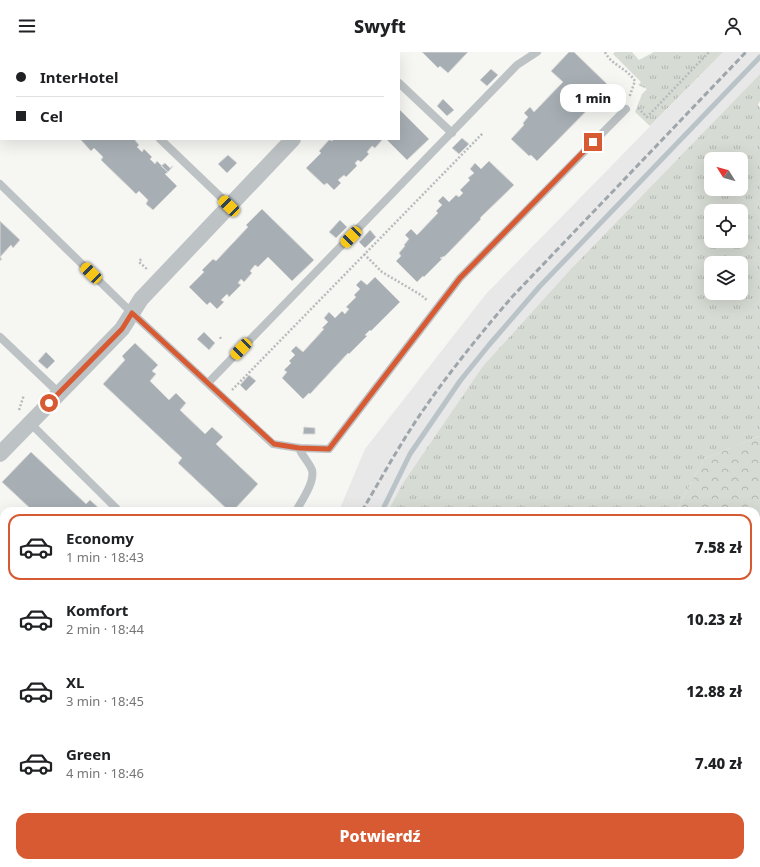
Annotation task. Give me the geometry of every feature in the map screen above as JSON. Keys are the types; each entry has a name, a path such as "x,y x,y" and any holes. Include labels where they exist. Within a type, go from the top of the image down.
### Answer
{"street":[{"path":"0,454 24,419 59,393 122,329 140,299 292,140"}],"lane":[{"path":"208,383 517,65 537,52"},
{"path":"400,84 452,132"},
{"path":"0,184 132,313 274,444 299,448 329,449 460,278 626,108"},
{"path":"161,140 229,206"},
{"path":"0,337 59,393"},
{"path":"24,419 115,507"},
{"path":"298,507 312,476 312,470 299,448"}],"path":[{"path":"605,52 617,66 629,72 636,79 626,108"},
{"path":"628,99 647,117 709,52"},
{"path":"224,398 483,133"},
{"path":"364,254 382,272 421,295 428,301"},
{"path":"141,259 140,262 151,273"},
{"path":"24,395 24,419"}],"shaded area":[{"path":"723,52 760,52 760,74 569,271 483,366 403,483 390,507 341,507 365,449 486,294"}],"green space":[{"path":"615,52 632,52 639,60 654,52 723,52 650,126 635,112 642,94 647,89 638,85 641,82 613,54"},
{"path":"760,74 760,101 758,105 760,108 760,436 704,459 678,507 390,507 403,483 483,366 569,271"},
{"path":"760,436 760,507 678,507 704,459"}],"building":[{"path":"422,52 468,52 448,73 440,66 438,68"},
{"path":"569,52 574,52 610,87 537,161 531,155 529,156 511,139 524,125 523,123 528,117 524,113 530,107 534,112 563,82 551,71"},
{"path":"491,69 498,75 487,86 480,80"},
{"path":"443,99 454,110 447,116 437,106"},
{"path":"400,110 429,139 407,160 387,140 400,140"},
{"path":"462,138 469,144 459,154 452,148"},
{"path":"81,140 135,140 139,145 137,147 142,152 144,149 152,157 150,159 155,164 157,161 168,172 165,174 177,186 153,210 146,204 148,200 139,191 136,194 101,160 103,157 94,148 91,151"},
{"path":"329,140 382,140 375,148 372,146 367,152 369,154 361,162 358,160 355,163 357,166 346,177 344,175 338,180 341,183 334,190 327,183 324,185 306,168 321,153 319,151"},
{"path":"228,155 237,163 227,173 218,164"},
{"path":"489,161 514,185 480,218 481,219 445,256 440,258 442,259 424,277 423,276 417,282 396,261 401,256 399,253 409,239 405,235 411,229 417,235 438,213 436,211 442,205 438,201 443,196 449,202 456,195 459,197 463,193 460,190 470,180 468,178 474,173 470,169 475,163 481,169"},
{"path":"165,163 170,168 173,166 168,172 161,166"},
{"path":"262,209 314,260 292,281 268,257 258,267 255,265 250,271 252,273 244,282 241,279 238,283 241,285 229,297 227,294 221,300 224,302 217,309 210,302 207,305 189,287 204,272 202,270 213,259 216,261 248,227 246,225"},
{"path":"340,220 347,227 336,238 329,232"},
{"path":"0,221 20,240 13,248 11,245 0,257"},
{"path":"370,230 376,237 365,248 359,242"},
{"path":"375,277 400,302 371,331 370,330 365,335 367,336 349,354 348,353 310,394 309,393 303,399 282,378 287,372 284,370 291,363 289,361 295,355 291,351 296,346 303,352 324,329 322,328 328,322 324,318 329,312 335,318 342,311 345,314 349,309 346,307 356,297 354,295 360,289 356,285 361,280 367,285"},
{"path":"204,332 215,343 209,350 197,339"},
{"path":"135,343 158,365 152,371 156,374 150,381 169,400 176,393 186,403 180,410 205,434 212,427 223,437 216,444 258,484 237,507 225,507 178,463 182,458 103,384 125,360 122,356"},
{"path":"46,352 55,361 47,369 38,361"},
{"path":"249,375 256,381 246,391 240,385"},
{"path":"304,427 315,428 315,434 303,434"},
{"path":"31,452 86,504 90,500 98,507 29,507 2,482"}],"waterway":[{"path":"384,507 410,454 460,381 489,345 540,286 760,57"}],"railway":[{"path":"364,507 434,394 489,324 512,297 746,52"}],"route":[{"path":"49,403 122,329 132,313 274,444 299,448 329,449 422,325 460,278 593,142"}]}
